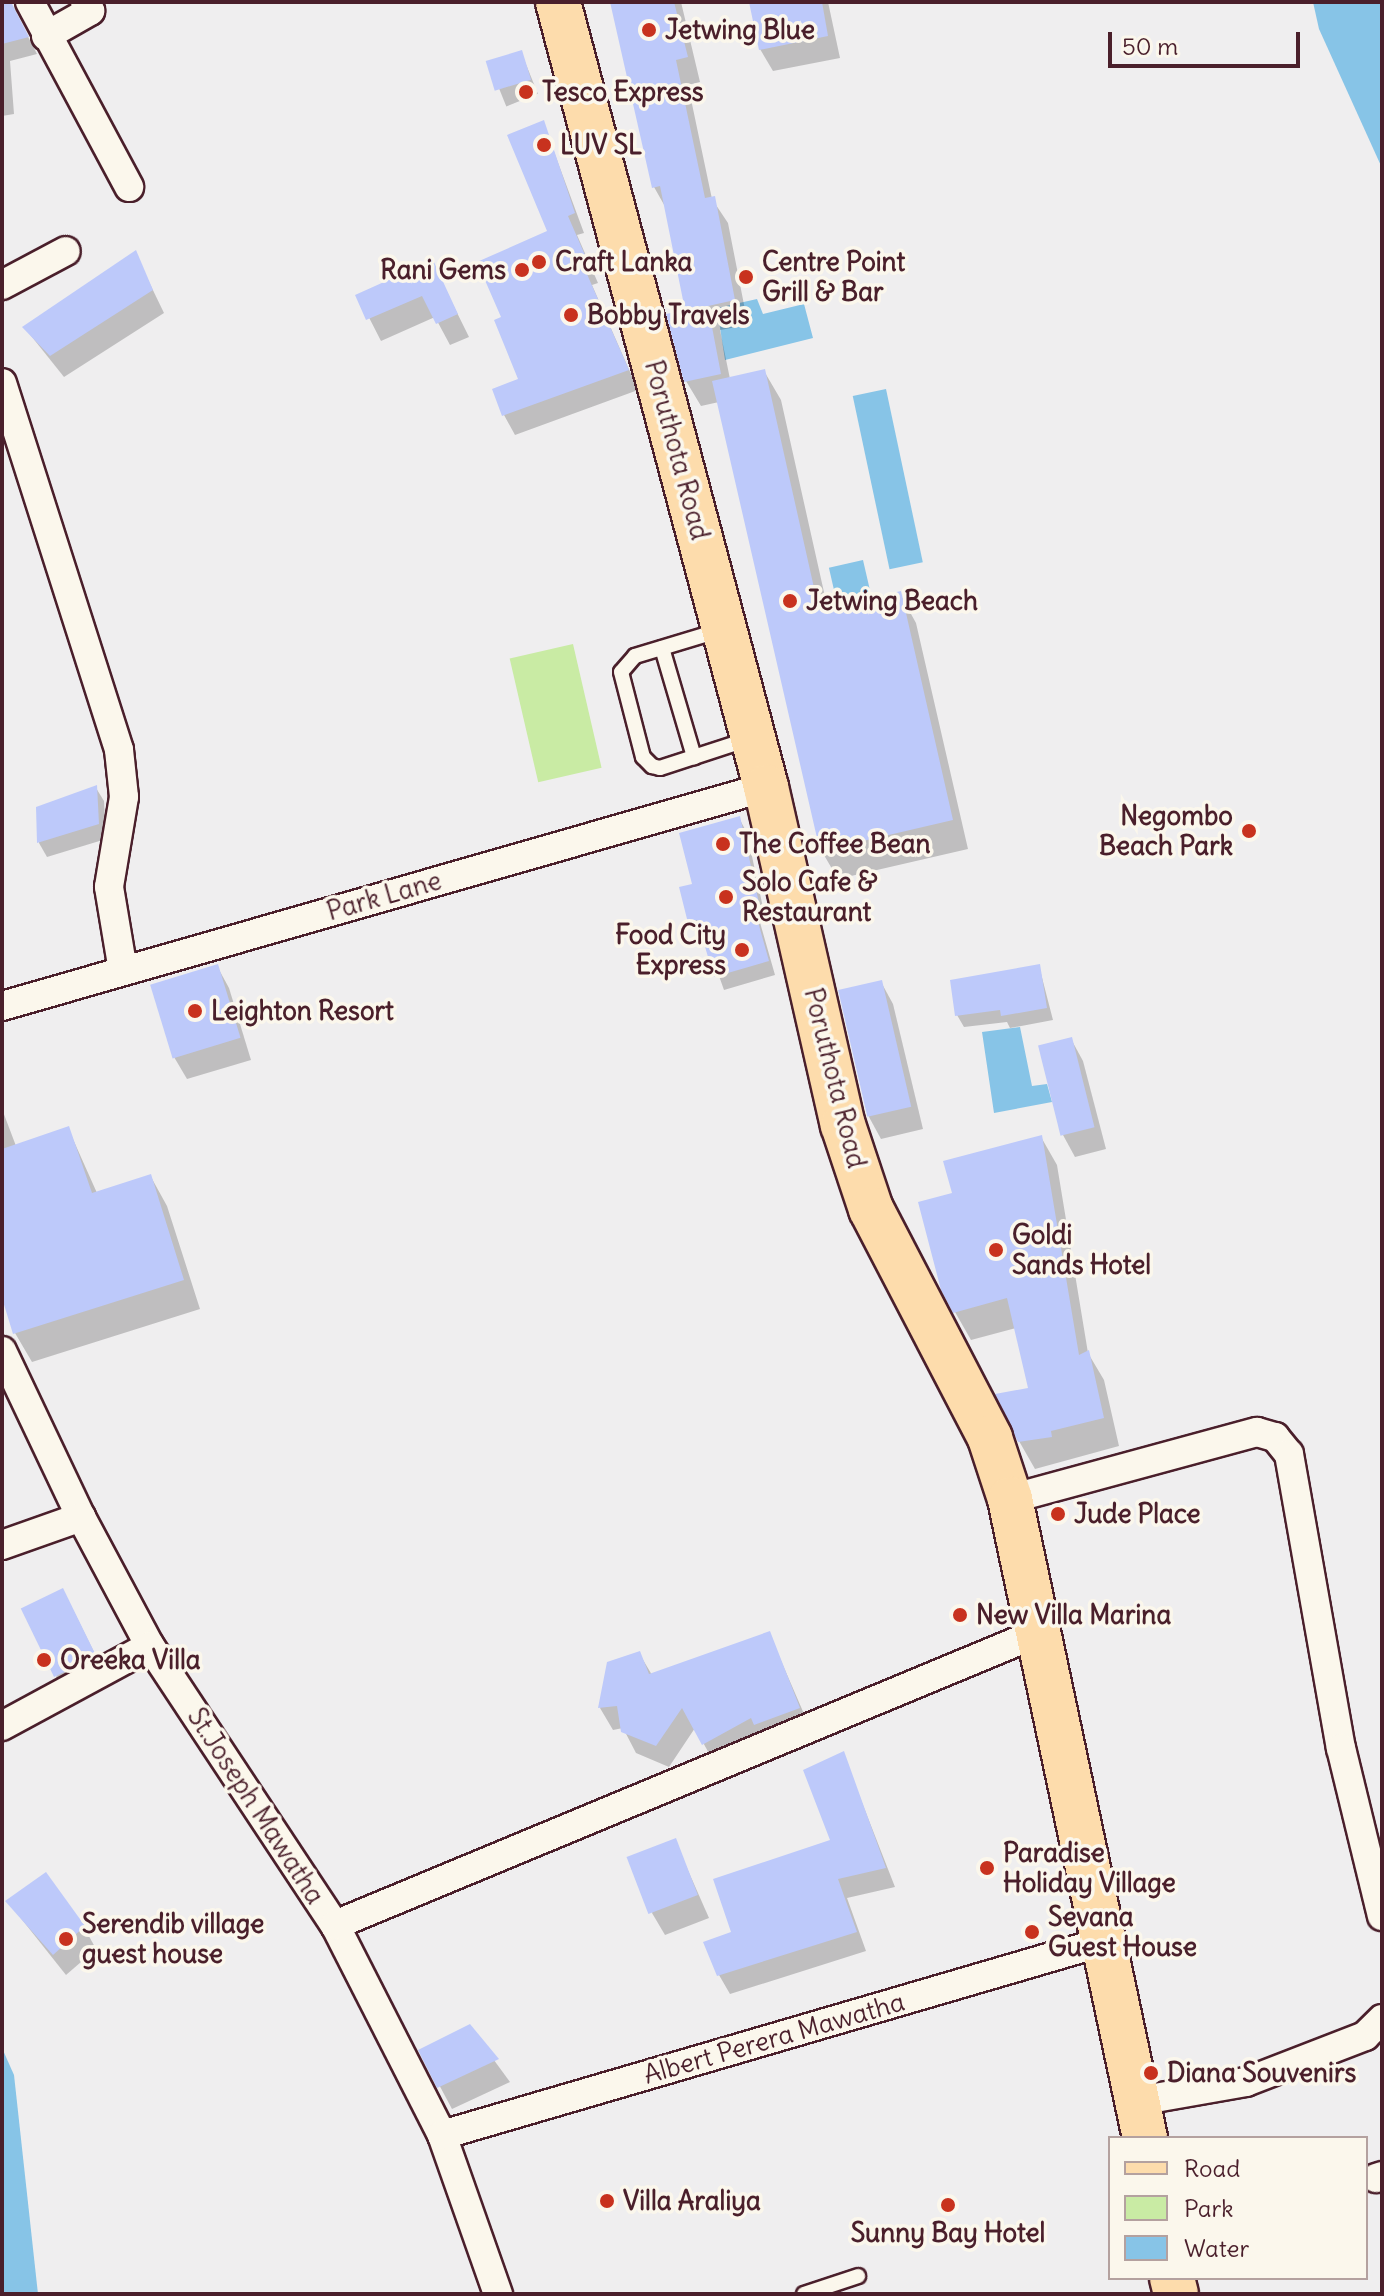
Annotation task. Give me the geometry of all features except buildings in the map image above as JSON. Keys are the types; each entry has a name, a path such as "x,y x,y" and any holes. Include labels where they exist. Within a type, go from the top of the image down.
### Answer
{"main road":[{"name":"Poruthota Road","path":"558,2 766,787 843,1125 871,1209 990,1438 1010,1499 1142,2119"}],"street":[{"path":"30,2 129,187"},
{"path":"46,36 90,11 85,2"},
{"path":"2,285 66,251"},
{"path":"2,383 119,750 124,797 109,887 123,971"},
{"name":"Park Lane","path":"2,1006 766,787"},
{"name":"St.Joseph Mawatha","path":"2,1351 81,1517 150,1646 335,1925 442,2135 498,2294"},
{"path":"1010,1499 1257,1432 1275,1437 1289,1454 1341,1748 1382,1916"},
{"path":"2,1545 81,1517"},
{"path":"335,1925 1040,1632"},
{"path":"2,1726 150,1646"},
{"name":"Albert Perera Mawatha","path":"442,2135 1106,1941"},
{"path":"1142,2119 1365,2036 1382,2019"}],"lane":[{"path":"724,629 635,656 621,672 643,757 660,768 753,738"},
{"path":"662,648 694,757"},
{"path":"804,2294 858,2276"}],"green space":[{"path":"573,644 602,768 538,782 510,659"}],"water":[{"path":"1313,2 1382,2 1382,168 1319,29"},
{"path":"757,299 763,314 804,304 813,338 725,360 717,308"},
{"path":"886,389 923,562 890,569 853,396"},
{"path":"863,560 870,591 836,599 829,568"},
{"path":"1020,1027 1032,1086 1047,1084 1052,1102 994,1113 982,1032"},
{"path":"2,2048 14,2075 38,2294 2,2294"}],"place":[{"name":"Jetwing Blue","path":"649,30"},
{"name":"Tesco Express","path":"526,92"},
{"name":"LUV SL","path":"544,145"},
{"name":"Craft Lanka","path":"539,262"},
{"name":"Rani Gems","path":"522,270"},
{"name":"Centre Point Grill & Bar","path":"746,277"},
{"name":"Bobby Travels","path":"571,315"},
{"name":"Jetwing Beach","path":"790,601"},
{"name":"Negombo Beach Park","path":"1249,831"},
{"name":"The Coffee Bean","path":"723,844"},
{"name":"Solo Cafe & Restaurant","path":"726,897"},
{"name":"Food City Express","path":"742,950"},
{"name":"Leighton Resort","path":"195,1011"},
{"name":"Goldi Sands Hotel","path":"996,1250"},
{"name":"Jude Place","path":"1058,1514"},
{"name":"New Villa Marina","path":"960,1615"},
{"name":"Oreeka Villa","path":"44,1660"},
{"name":"Paradise Holiday Village","path":"987,1868"},
{"name":"Sevana Guest House","path":"1032,1932"},
{"name":"Serendib village guest house","path":"66,1939"},
{"name":"Diana Souvenirs","path":"1151,2073"},
{"name":"Villa Araliya","path":"607,2201"},
{"name":"Sunny Bay Hotel","path":"948,2205"}]}
